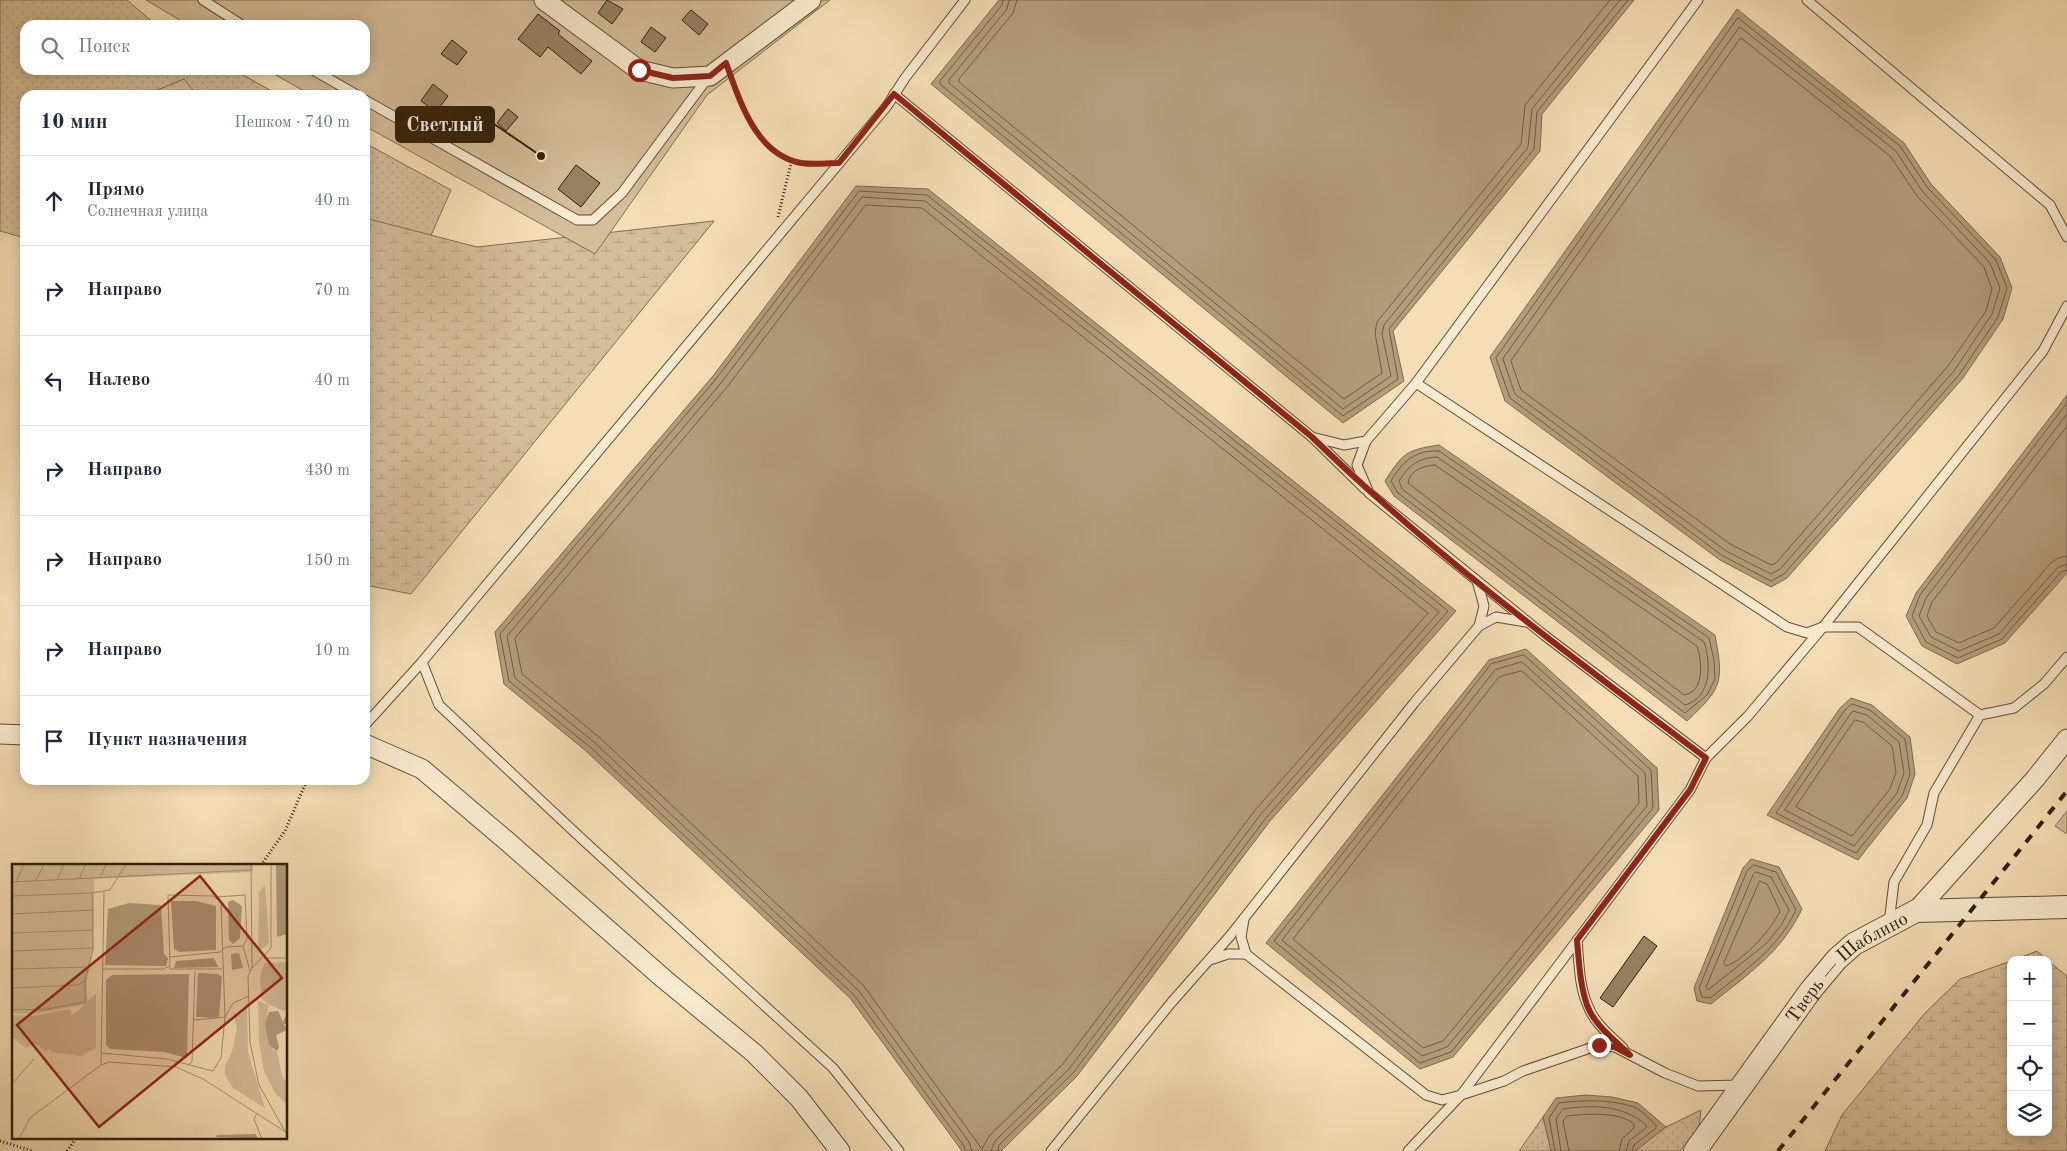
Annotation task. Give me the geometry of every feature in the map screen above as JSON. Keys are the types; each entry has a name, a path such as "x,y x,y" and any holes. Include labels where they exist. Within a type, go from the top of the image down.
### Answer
{"street":[{"path":"544,0 639,70 673,78 710,76 810,0"},
{"path":"0,734 20,735"},
{"path":"1916,911 2035,779 2067,739"},
{"path":"370,746 422,769 664,979 754,1053 799,1098 840,1151"},
{"name":"Тверь — Шаблино","path":"1695,1151 1797,1008 1837,959 1854,944 1916,911 2062,911"}],"lane":[{"path":"203,0 234,20"},
{"path":"370,719 422,662 772,244 894,94 966,0"},
{"path":"1369,493 1357,465 1366,441 1416,383 1698,0"},
{"path":"1807,0 2050,205 2067,235"},
{"path":"322,75 348,90"},
{"path":"370,103 577,220 593,220 622,193 710,76"},
{"path":"894,94 1312,437 1369,493 1530,623 1706,758"},
{"path":"1408,1151 1461,1095 1690,790 1706,758 1748,716 1824,627 2043,351 2067,306"},
{"path":"1416,383 1787,627 1807,633 1824,627 1858,627 1980,715 2014,708 2044,684 2067,657"},
{"path":"1312,437 1344,445 1366,441"},
{"path":"1477,580 1484,606 1479,626"},
{"path":"1051,1151 1171,1003 1244,918 1414,703 1479,626 1496,617 1530,623"},
{"path":"422,662 439,705 583,840 833,1068 899,1151"},
{"path":"1889,925 1894,882 1926,825 1934,793 1980,715"},
{"path":"1244,918 1241,937 1246,954 1426,1095 1442,1100 1461,1095 1599,1045 1615,1047 1665,1073 1698,1086 1744,1084"},
{"path":"1577,940 1580,976 1588,1007 1601,1026 1630,1055"},
{"path":"1208,961 1228,954 1246,954"}],"path":[{"path":"726,63 746,114 771,150 800,162 839,163"},
{"path":"772,244 792,159"},
{"path":"262,864 285,831 306,785"},
{"path":"67,1151 75,1138"},
{"path":"0,1141 33,1151"}],"green space":[{"path":"0,0 127,0 150,20 20,20 20,75 243,75 270,90 20,90 20,237 0,231"},
{"path":"146,0 830,0 707,95 595,254 370,129 370,90 302,90 276,75 370,75 370,20 180,20"},
{"path":"184,79 193,90 157,90"},
{"path":"370,146 451,190 411,281 370,271"},
{"path":"370,219 477,247 714,221 411,594 370,586"},
{"path":"2067,811 2067,834 2055,826"},
{"path":"2037,951 2043,956 2024,956"},
{"path":"2007,962 2007,1136 2052,1136 2052,964 2067,976 2067,1151 1825,1151 1842,1115 1925,1013 1960,979"},
{"path":"1701,1110 1699,1127 1680,1151 1635,1151 1666,1127"},
{"path":"1543,1117 1553,1151 1519,1151"}],"water":[{"path":"999,0 1634,0 1542,114 1540,151 1393,331 1404,381 1343,423 931,84"},
{"path":"1737,9 1904,143 1931,184 2000,257 2012,288 2003,319 1963,378 1787,578 1771,587 1720,560 1505,401 1490,357"},
{"path":"856,186 928,189 1456,611 1270,821 1077,1076 1001,1151 962,1151 850,998 586,751 504,684 495,632 713,376"},
{"path":"2067,395 2067,573 2005,643 1957,664 1922,646 1906,616 1916,593"},
{"path":"1439,445 1715,635 1719,664 1718,684 1699,710 1687,721 1394,496 1385,481 1396,464 1412,451"},
{"path":"1526,649 1657,768 1659,810 1453,1057 1420,1069 1266,943 1489,660"},
{"path":"1851,698 1872,705 1910,737 1915,774 1907,798 1858,860 1767,815 1840,708"},
{"path":"1751,859 1779,867 1802,909 1784,938 1751,972 1711,1004 1697,1001 1694,988 1743,868"},
{"path":"1586,1095 1612,1097 1638,1103 1666,1127 1635,1151 1551,1151 1543,1117 1556,1098"}],"building":[{"path":"607,0 623,9 612,24 598,13"},
{"path":"691,10 708,24 699,35 682,20"},
{"path":"538,14 560,31 558,34 592,61 581,74 548,47 540,57 518,39"},
{"path":"651,27 666,38 655,52 641,42"},
{"path":"452,40 467,52 457,65 441,54"},
{"path":"433,84 448,96 436,112 421,101"},
{"path":"508,109 518,117 506,131 497,123"},
{"path":"576,165 600,183 581,207 558,189"},
{"path":"1644,936 1657,946 1613,1007 1600,998"}],"railway":[{"path":"1778,1151 2067,791"}],"place":[{"name":"Светлый","path":"541,156"}],"route":[{"path":"639,70 673,78 710,76 726,63 746,114 771,150 800,162 839,163 887,106 894,94 1312,437 1369,493 1544,635 1706,758 1690,790 1577,940 1580,976 1588,1007 1601,1026 1630,1055 1615,1047 1599,1045"}]}
